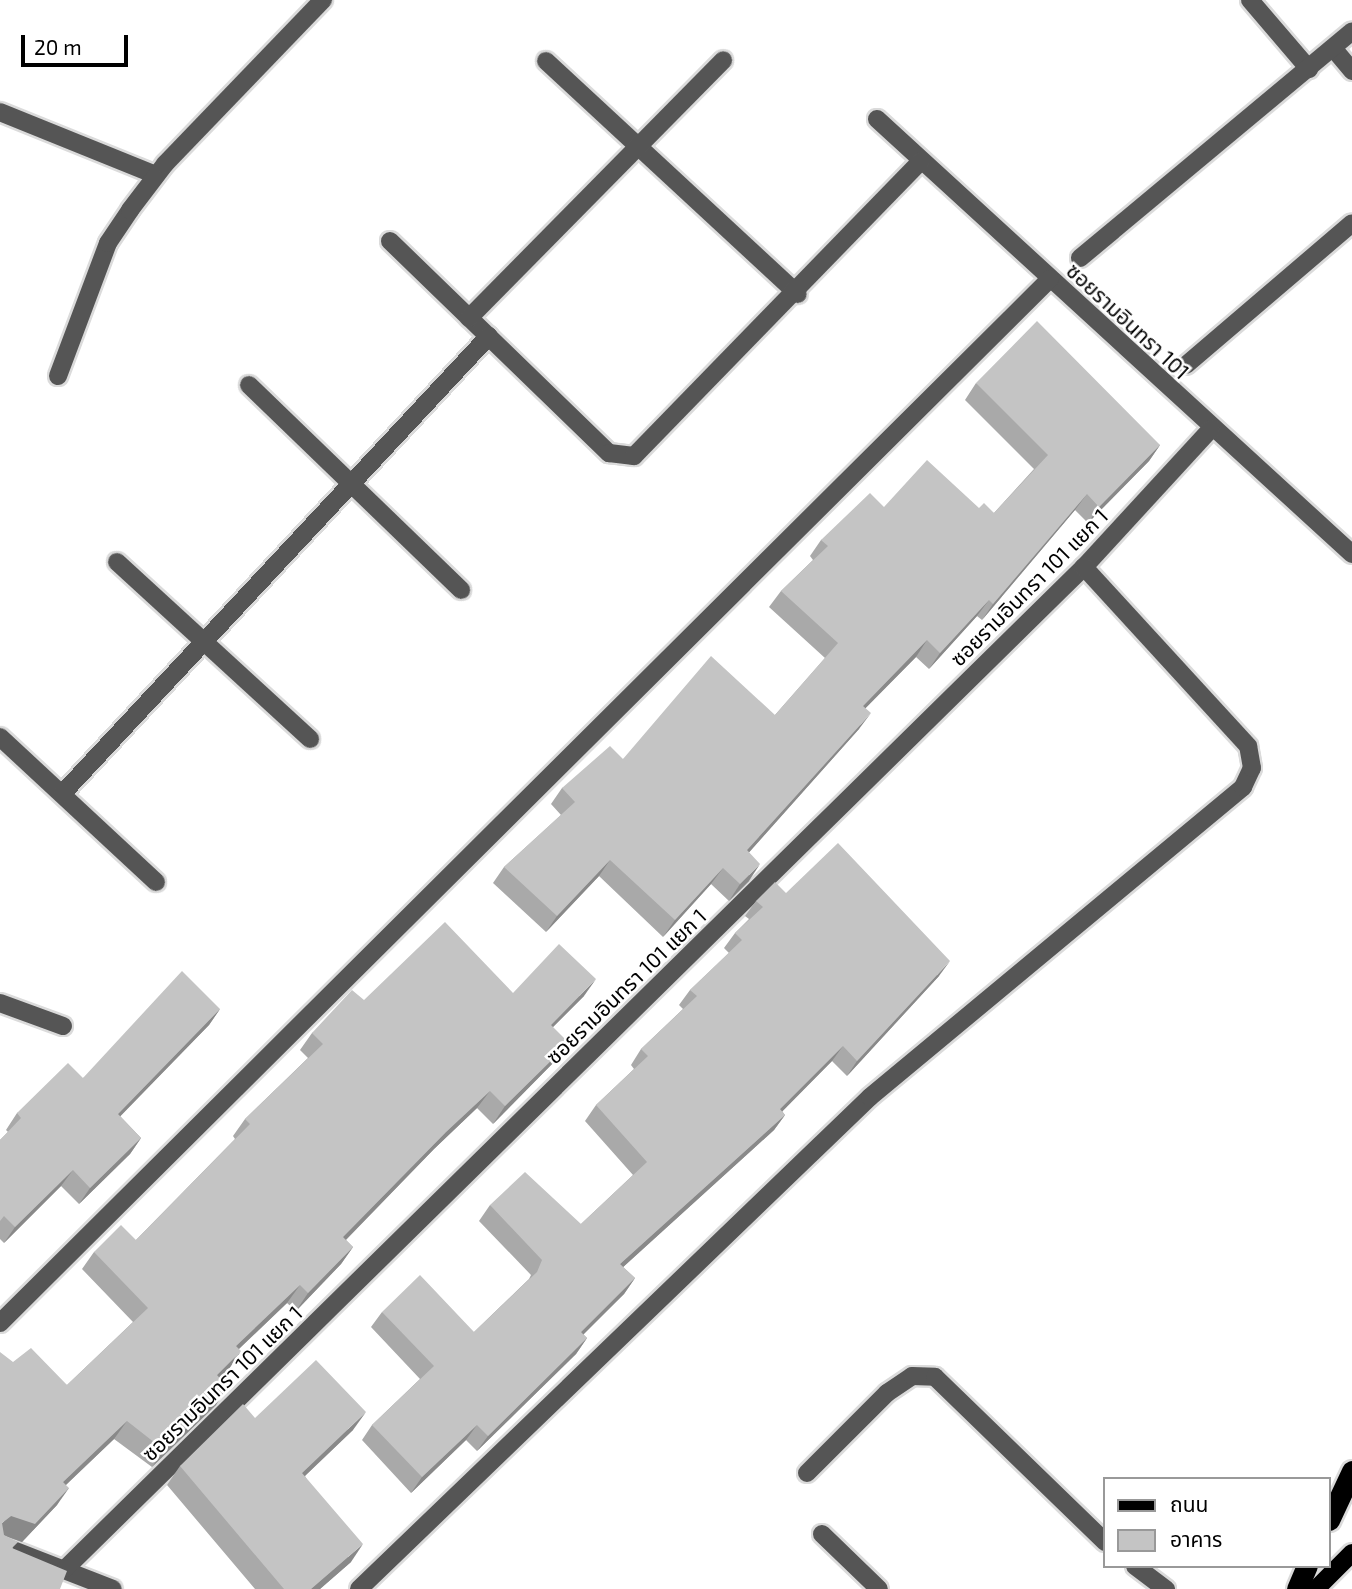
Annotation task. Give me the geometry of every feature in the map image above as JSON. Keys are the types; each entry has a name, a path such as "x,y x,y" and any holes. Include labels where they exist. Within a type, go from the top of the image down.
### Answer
{"highway":[{"path":"1331,1516 1352,1471"},
{"path":"1297,1589 1306,1568"}],"main road":[{"path":"1316,1589 1352,1553"}],"street":[{"path":"58,376 108,243 156,175 323,0"},
{"path":"1250,0 1309,69"},
{"path":"1080,258 1352,31"},
{"path":"1332,48 1352,71"},
{"path":"469,318 723,60"},
{"path":"546,61 798,294"},
{"path":"0,112 156,175"},
{"name":"ซอยรามอินทรา 101","path":"877,119 1211,429 1352,554"},
{"path":"390,241 609,453 634,456 798,294 921,161"},
{"path":"1186,365 1352,222"},
{"path":"0,1323 1050,279"},
{"path":"62,794 489,337"},
{"path":"249,385 349,486 461,590"},
{"name":"ซอยรามอินทรา 101 แยก 1","path":"66,1568 1084,568 1211,429"},
{"path":"117,562 310,739"},
{"path":"359,1589 870,1097 1243,787 1252,768 1248,746 1084,568"},
{"path":"0,737 156,882"},
{"path":"0,1003 62,1026"},
{"path":"807,1473 887,1393 912,1376 935,1377 1104,1541"},
{"path":"822,1534 879,1589"},
{"path":"0,1545 66,1568 113,1589"},
{"path":"1138,1568 1166,1589"}],"building":[{"path":"1037,321 1160,445 1099,507 1087,494 993,604 989,600 940,653 927,640 863,706 871,713 747,850 760,864 740,884 723,868 675,920 610,860 557,916 504,867 575,802 562,788 610,746 623,759 711,656 775,715 838,643 781,591 828,546 821,540 870,493 884,507 927,460 979,508 984,503 994,513 1048,455 976,383"},
{"path":"838,843 950,961 857,1061 843,1046 780,1109 785,1115 620,1264 635,1278 581,1332 587,1338 488,1436 477,1425 422,1477 372,1425 434,1366 382,1312 420,1275 474,1332 537,1272 542,1260 490,1205 525,1172 581,1224 647,1162 596,1105 648,1056 641,1049 697,996 690,990 742,940 735,933 763,907 756,901 775,882 786,893"},
{"path":"445,922 513,993 559,944 596,979 551,1025 569,1043 505,1106 490,1091 446,1132 343,1237 353,1247 308,1293 300,1285 236,1346 241,1351 217,1375 228,1387 164,1450 127,1421 63,1482 69,1488 35,1524 11,1516 2,1523 4,1535 18,1542 12,1548 67,1571 60,1589 0,1589 0,1352 13,1362 31,1348 67,1385 148,1308 94,1252 121,1225 136,1240 250,1124 245,1119 323,1044 312,1033 352,990 364,1000"},
{"path":"182,971 220,1009 118,1114 141,1138 90,1188 73,1170 15,1227 4,1216 0,1221 0,1140 21,1118 17,1113 68,1063 83,1078"},
{"path":"316,1360 366,1412 302,1473 363,1544 311,1589 284,1589 180,1466 243,1404 255,1418"}]}
